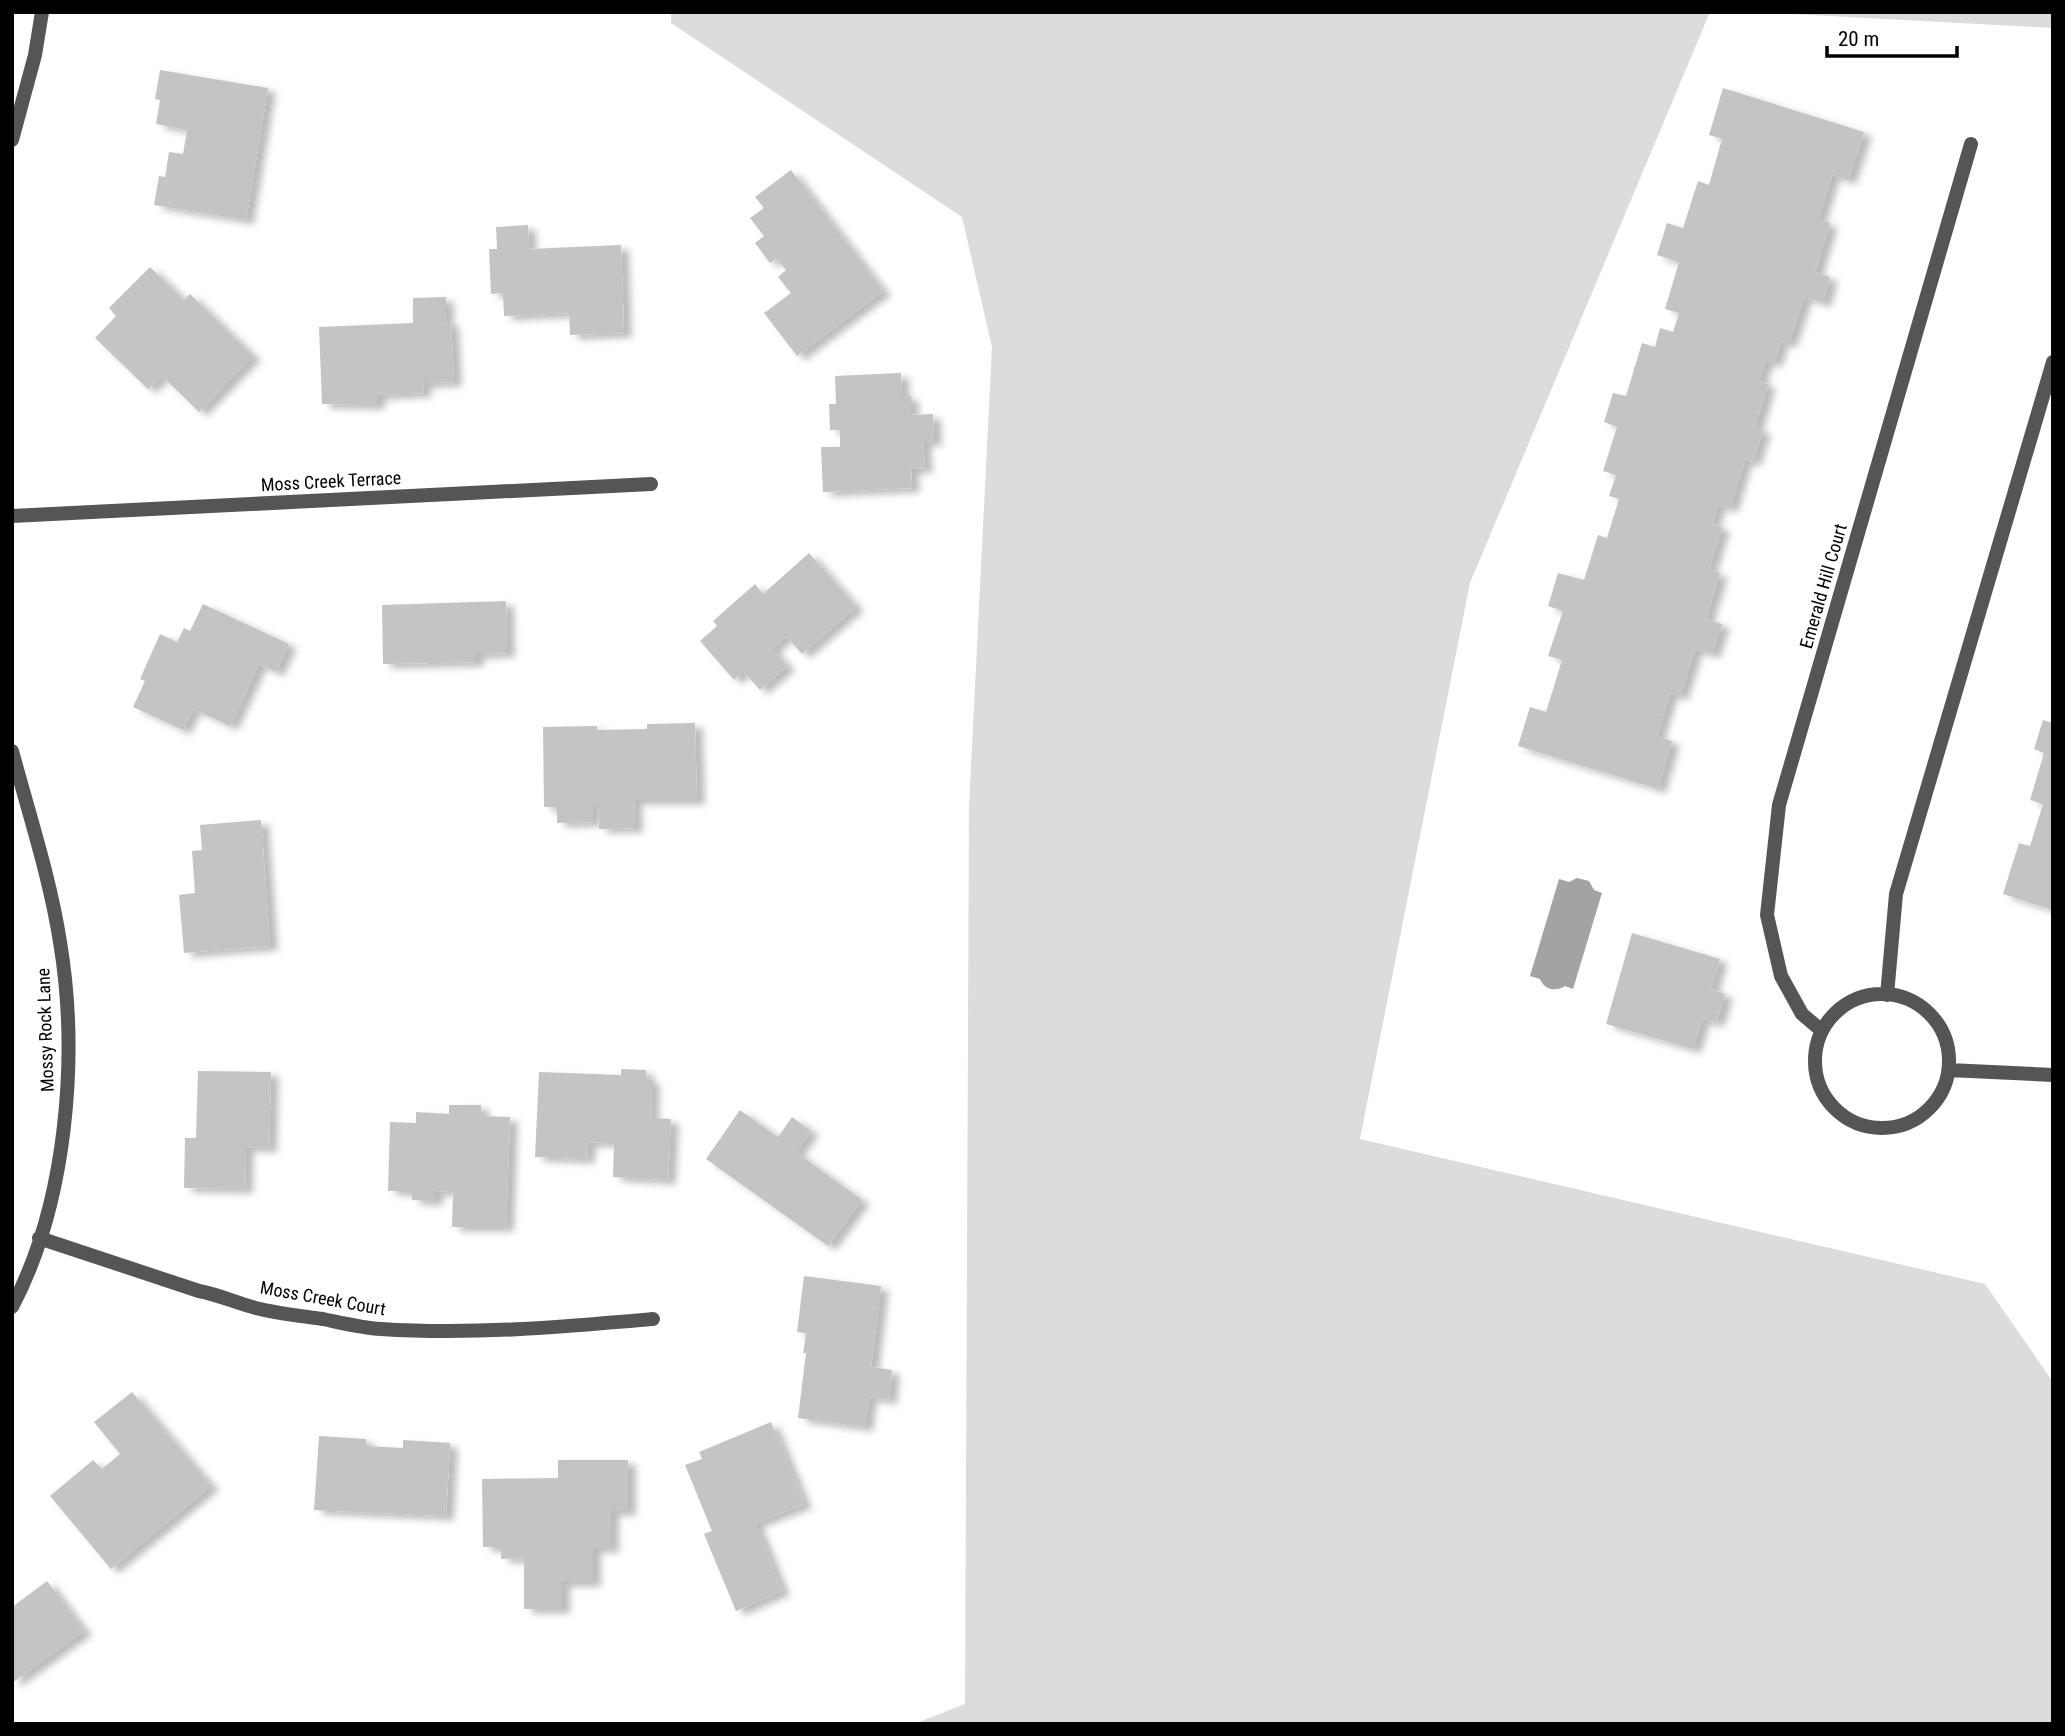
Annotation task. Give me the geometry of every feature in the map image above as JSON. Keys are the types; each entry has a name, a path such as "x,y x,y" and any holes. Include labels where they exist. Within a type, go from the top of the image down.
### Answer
{"street":[{"path":"12,140 35,55 42,12"},
{"name":"Emerald Hill Court","path":"1822,1031 1802,1014 1780,976 1767,915 1779,805 1971,144"},
{"path":"1887,995 1896,894 2053,362"},
{"name":"Moss Creek Terrace","path":"12,516 651,484"},
{"name":"Mossy Rock Lane","path":"12,751 60,942 67,1000 68,1081 64,1122 50,1200 39,1238 12,1307"},
{"path":"1887,995 1908,1000 1927,1012 1940,1028 1948,1049 1949,1070 1943,1090 1930,1108 1913,1121 1893,1128 1872,1128 1851,1121 1834,1108 1822,1092 1815,1072 1815,1051 1822,1031 1834,1015 1849,1003 1868,996 1887,995"},
{"path":"1949,1070 2053,1075"},
{"name":"Moss Creek Court","path":"39,1238 258,1309 380,1329 421,1329 442,1333 463,1330 524,1331 653,1319"}],"shaded area":[{"path":"671,12 1710,12 1470,583 1360,1139 1985,1284 2053,1382 2053,1724 914,1724 965,1704 969,806 992,347 962,217 671,23"},
{"path":"1756,12 2053,12 2053,28"},
{"path":"1577,878 1589,881 1594,890 1602,893 1573,989 1565,986 1551,989 1544,986 1540,979 1530,976 1559,879 1569,882"}],"building":[{"path":"160,70 268,88 246,220 154,205 159,176 165,177 169,152 183,154 187,130 156,124 160,100 155,99"},
{"path":"1723,88 1864,132 1848,180 1832,175 1818,220 1830,223 1815,272 1830,277 1823,303 1804,297 1789,343 1781,341 1774,363 1766,360 1759,381 1768,384 1755,427 1763,430 1753,462 1745,459 1730,508 1718,505 1712,524 1722,527 1709,570 1720,573 1706,619 1722,624 1712,654 1695,649 1680,696 1670,693 1657,736 1672,741 1658,789 1518,746 1530,707 1546,712 1562,660 1548,656 1563,611 1548,606 1558,573 1584,580 1598,535 1607,538 1619,499 1609,496 1616,475 1603,471 1617,427 1604,422 1613,393 1626,396 1642,343 1655,347 1660,328 1673,332 1679,313 1665,309 1679,262 1657,255 1667,223 1683,228 1698,181 1709,185 1722,139 1709,135"},
{"path":"791,170 883,291 797,356 764,313 791,293 778,277 786,270 777,258 770,263 755,243 764,236 750,218 764,208 755,197"},
{"path":"528,225 529,249 621,245 624,333 570,335 569,313 504,316 503,293 491,294 489,249 497,249 496,227"},
{"path":"150,267 184,300 190,294 253,356 199,412 162,376 148,389 95,338 116,316 109,308"},
{"path":"446,297 446,322 451,322 454,382 423,383 424,393 377,395 377,405 322,404 319,327 413,323 413,298"},
{"path":"901,373 902,396 911,396 911,415 933,414 934,441 923,442 925,468 911,469 912,488 823,492 821,447 840,447 840,430 830,430 829,404 836,404 835,376"},
{"path":"809,553 856,607 802,654 786,636 772,649 787,666 760,690 743,671 734,680 700,641 717,626 713,621 755,584 763,594"},
{"path":"506,601 507,653 476,654 476,662 383,664 382,605"},
{"path":"203,604 289,644 276,672 259,664 230,726 193,709 183,730 133,707 145,681 140,679 160,634 177,642 184,628 190,631"},
{"path":"2043,720 2053,723 2053,910 2003,894 2019,843 2030,846 2043,804 2030,800 2044,753 2034,749"},
{"path":"695,723 697,800 634,800 635,828 599,829 598,806 593,806 593,822 557,823 557,807 544,807 543,727 647,729 647,724"},
{"path":"261,820 270,946 184,953 179,895 195,893 192,851 202,850 200,825"},
{"path":"1632,933 1720,959 1711,989 1725,994 1716,1023 1702,1019 1693,1049 1606,1024"},
{"path":"621,1069 646,1070 646,1079 652,1080 651,1118 671,1119 668,1180 613,1177 614,1143 588,1142 587,1159 535,1157 539,1072 621,1075"},
{"path":"198,1071 271,1072 269,1148 246,1147 245,1189 184,1188 185,1138 196,1138"},
{"path":"449,1105 481,1105 481,1116 510,1117 506,1227 452,1227 453,1192 435,1191 435,1201 412,1200 412,1191 388,1191 390,1122 416,1123 416,1112 449,1114"},
{"path":"740,1110 778,1137 792,1117 811,1131 796,1152 862,1200 828,1246 706,1159"},
{"path":"804,1276 881,1286 871,1367 892,1370 889,1400 869,1397 865,1427 798,1418 806,1353 803,1353 806,1333 797,1332"},
{"path":"132,1392 211,1486 111,1569 50,1496 93,1460 102,1469 120,1454 94,1422"},
{"path":"771,1422 804,1504 755,1523 782,1591 736,1611 704,1534 712,1531 685,1465 702,1459 699,1452"},
{"path":"319,1436 366,1439 366,1446 403,1448 403,1440 450,1443 446,1516 314,1510"},
{"path":"558,1460 628,1460 628,1511 611,1511 611,1548 593,1548 593,1582 562,1582 562,1609 524,1609 524,1558 501,1559 501,1547 483,1547 482,1479 558,1478"},
{"path":"47,1581 84,1631 12,1683 12,1607"}]}
